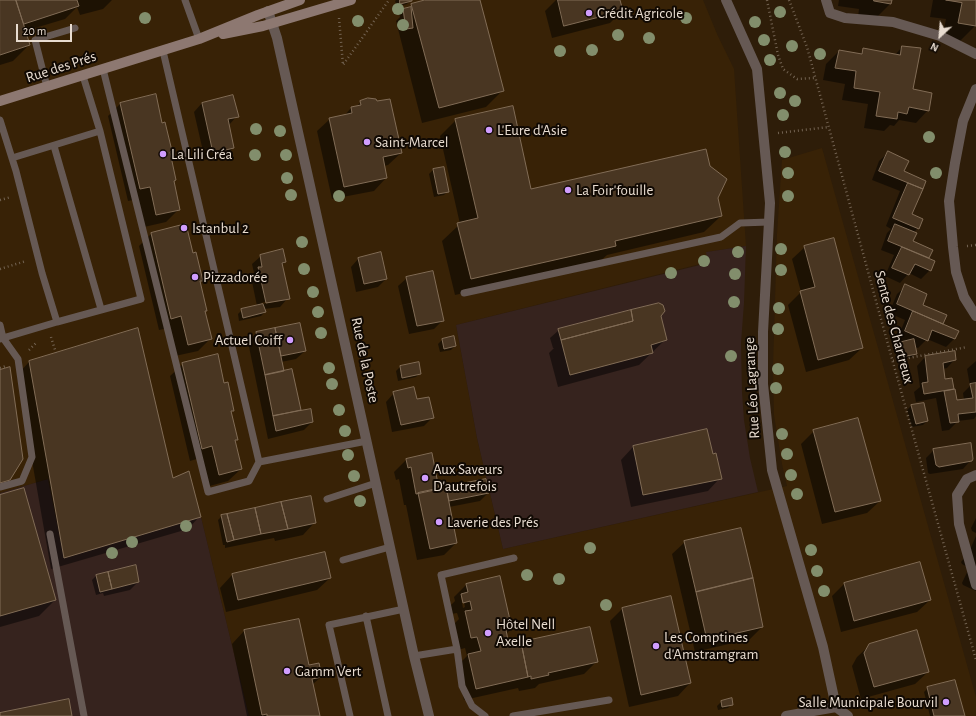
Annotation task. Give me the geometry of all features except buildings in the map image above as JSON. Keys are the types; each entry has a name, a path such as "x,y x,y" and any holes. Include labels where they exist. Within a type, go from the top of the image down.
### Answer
{"main road":[{"name":"Rue des Prés","path":"0,101 199,39 268,11 300,0"},
{"name":"Rue des Prés","path":"199,39 272,23 351,0"}],"street":[{"name":"Rue Léo Lagrange","path":"726,0 748,46"},
{"name":"Rue Léo Lagrange","path":"733,0 757,69 770,203 763,332 763,384 772,470 823,647 836,707"},
{"path":"826,0 830,13 845,18 893,22 940,36 976,54"},
{"name":"Rue de la Poste","path":"268,11 310,181 414,656 429,716"},
{"path":"976,89 963,121 949,201 956,272 964,297 976,316"},
{"path":"976,475 967,479 957,495 959,524 976,585"},
{"path":"786,716 836,707 848,716"}],"lane":[{"path":"185,0 199,39"},
{"path":"47,87 34,40 75,28"},
{"path":"103,69 208,492 249,481 259,462 163,51"},
{"path":"2,339 101,309 142,299 100,131 83,76"},
{"path":"0,120 12,158 42,273 57,322"},
{"path":"12,158 100,131"},
{"path":"54,146 101,309"},
{"path":"464,293 721,237 740,223 769,222"},
{"path":"0,325 2,339 18,359 32,457 22,482 0,487"},
{"path":"259,462 367,441"},
{"path":"327,499 376,484"},
{"path":"50,534 84,716"},
{"path":"343,560 390,547"},
{"path":"485,716 472,706 462,686 441,575 514,558"},
{"path":"350,716 329,625 404,609"},
{"path":"366,616 388,716"},
{"path":"414,656 456,649"},
{"path":"513,716 609,700"}],"path":[{"path":"338,14 343,65 389,0"},
{"path":"767,0 778,55 783,69 797,79 815,78"},
{"name":"Sente des Chartreux","path":"789,0 806,47 829,127 892,361 976,660"},
{"path":"763,135 829,127"},
{"path":"0,200 12,197"},
{"path":"0,269 29,260"},
{"path":"46,338 51,337 56,354"},
{"path":"29,350 36,343 42,340"},
{"path":"892,361 967,347"}],"shaded area":[{"path":"0,0 703,0 734,69 746,246 707,252 708,262 456,325 477,438 503,549 787,486 774,415 773,367 777,234 782,160 822,148 976,697 976,716 249,716 201,517 64,558 48,479 0,493"},
{"path":"746,246 741,343 742,392 744,420 750,458 758,492 503,549 477,438 456,325 708,263 706,252"},
{"path":"48,479 64,557 201,517 249,716 0,716 0,493"}],"place":[{"name":"Crédit Agricole","path":"589,13"},
{"name":"L'Eure d'Asie","path":"489,130"},
{"name":"Saint-Marcel","path":"367,142"},
{"name":"La Lili Créa","path":"163,154"},
{"name":"La Foir'fouille","path":"568,190"},
{"name":"Istanbul 2","path":"184,228"},
{"name":"Pizzadorée","path":"195,277"},
{"name":"Actuel Coiff","path":"290,340"},
{"name":"Aux Saveurs D'autrefois","path":"425,478"},
{"name":"Laverie des Prés","path":"439,522"},
{"name":"Hôtel Nell Axelle","path":"488,633"},
{"name":"Les Comptines d'Amstramgram","path":"656,646"},
{"name":"Gamm Vert","path":"287,671"},
{"name":"Salle Municipale Bourvil","path":"946,702"}]}
